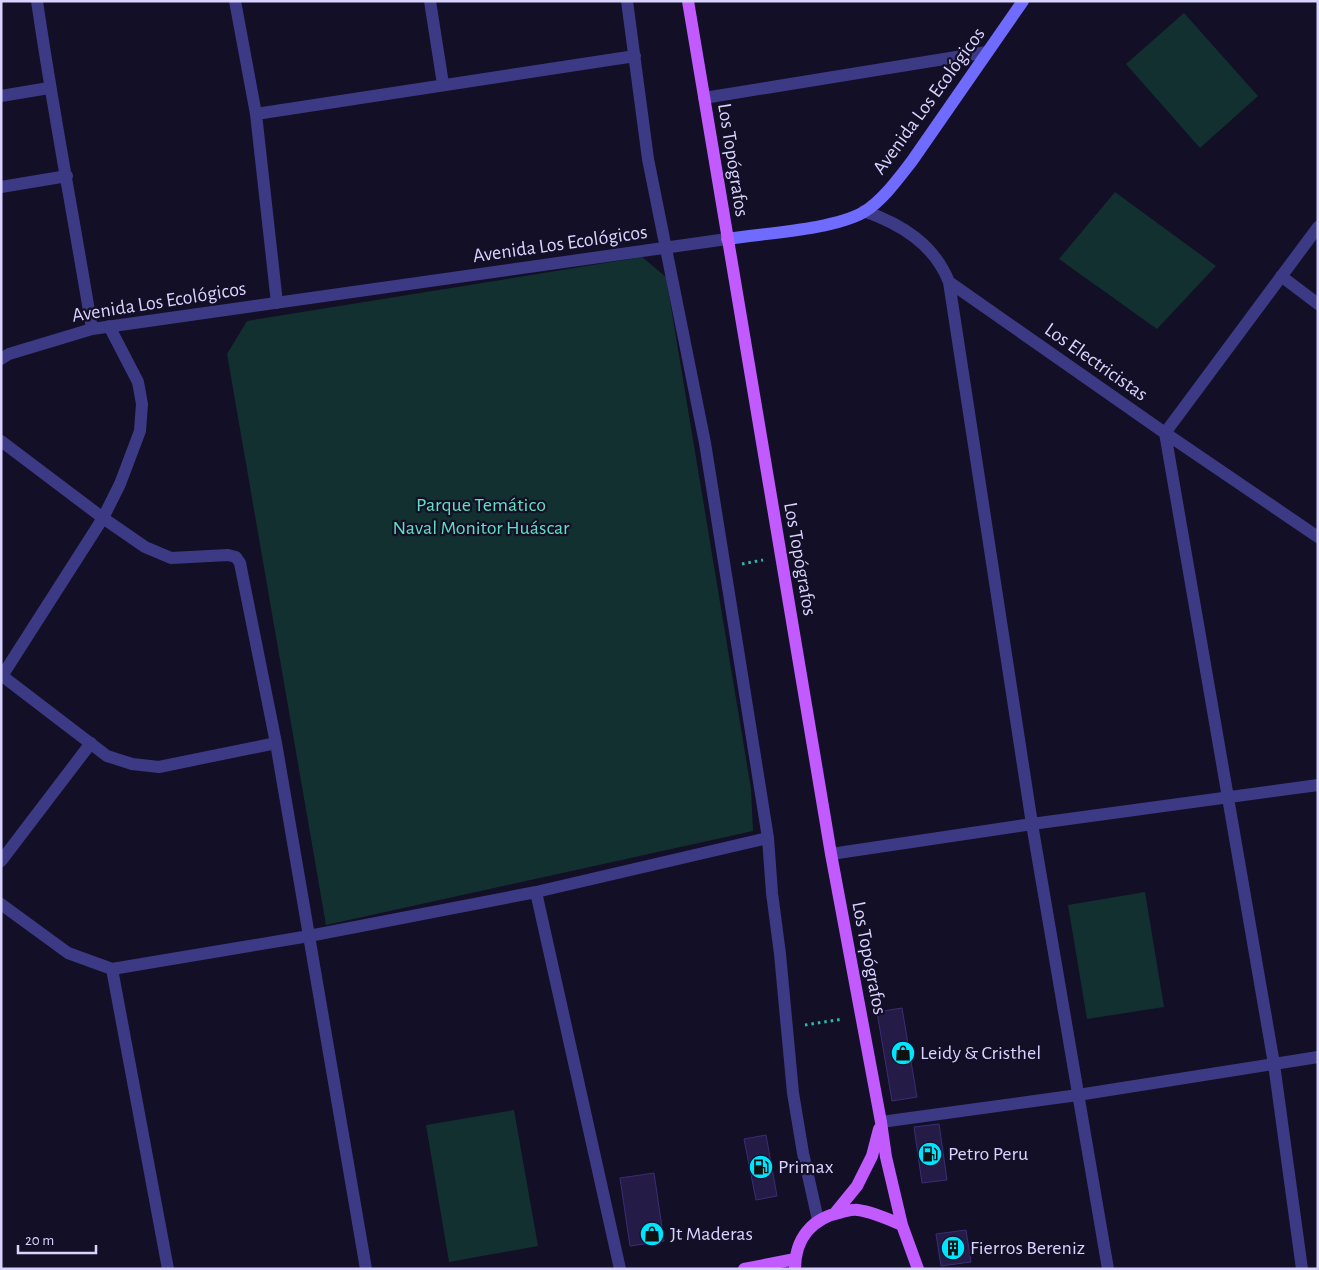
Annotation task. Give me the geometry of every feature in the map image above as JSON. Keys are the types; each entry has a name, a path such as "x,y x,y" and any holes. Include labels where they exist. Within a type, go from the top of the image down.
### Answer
{"main road":[{"name":"Los Topógrafos","path":"688,1 831,854 882,1122 886,1157 902,1225 918,1269"},
{"name":"Avenida Los Ecológicos","path":"727,239 822,226 864,211 885,193 906,168 1024,1"},
{"name":"Los Topógrafos","path":"835,1213 857,1186 872,1156 882,1122"},
{"path":"744,1269 795,1264 801,1238 818,1220 835,1213 856,1209 902,1225"}],"street":[{"path":"37,1 49,88 67,176 92,329"},
{"path":"235,1 256,114 277,303"},
{"path":"430,1 443,84"},
{"path":"627,1 648,159 705,443 768,838 794,1102 818,1220"},
{"path":"704,98 987,52"},
{"path":"256,114 635,56"},
{"path":"1,96 49,88"},
{"path":"1,187 67,176"},
{"name":"Los Electricistas","path":"864,211 888,220 909,233 930,251 943,266 949,282 1318,537"},
{"path":"1302,1269 1274,1064 1165,433 1318,227"},
{"name":"Avenida Los Ecológicos","path":"4,354 109,326 727,239"},
{"path":"1281,276 1318,304"},
{"path":"949,282 1032,824 1108,1269"},
{"path":"109,326 138,382 142,404 140,432 120,484 103,518 2,676 108,756 132,764 159,767 276,743"},
{"path":"1,441 103,518 145,547 171,558 228,555 236,557 240,563 276,743 366,1269"},
{"path":"1,861 91,743"},
{"path":"831,854 1032,824 1318,785"},
{"path":"1,904 68,953 112,970 309,936 536,892 768,838"},
{"path":"536,892 620,1269"},
{"path":"112,970 168,1269"},
{"path":"882,1122 1078,1096 1318,1057"}],"path":[{"path":"725,567 781,557"},
{"path":"787,1028 861,1016"}],"green space":[{"path":"1184,13 1258,96 1200,148 1126,64"},
{"path":"1115,192 1216,266 1157,329 1059,259"},
{"name":"Parque Temático Naval Monitor Huáscar","path":"642,257 666,277 751,789 753,831 326,925 227,354 247,321"},
{"path":"1145,892 1164,1007 1087,1019 1068,905"},
{"path":"514,1110 538,1246 449,1262 426,1125"}],"building":[{"path":"902,1008 917,1097 892,1101 877,1012"},
{"name":"Petro Peru","path":"939,1124 947,1180 922,1183 914,1127"},
{"name":"Primax","path":"766,1135 777,1196 756,1200 744,1139"},
{"path":"654,1173 664,1241 630,1246 620,1178"},
{"name":"Fierros Bereniz","path":"966,1230 971,1262 941,1266 936,1234"}],"place":[{"name":"Leidy & Cristhel","path":"903,1053"},
{"name":"Petro Peru","path":"930,1154"},
{"name":"Primax","path":"761,1167"},
{"name":"Jt Maderas","path":"652,1234"},
{"name":"Fierros Bereniz","path":"953,1248"}]}
